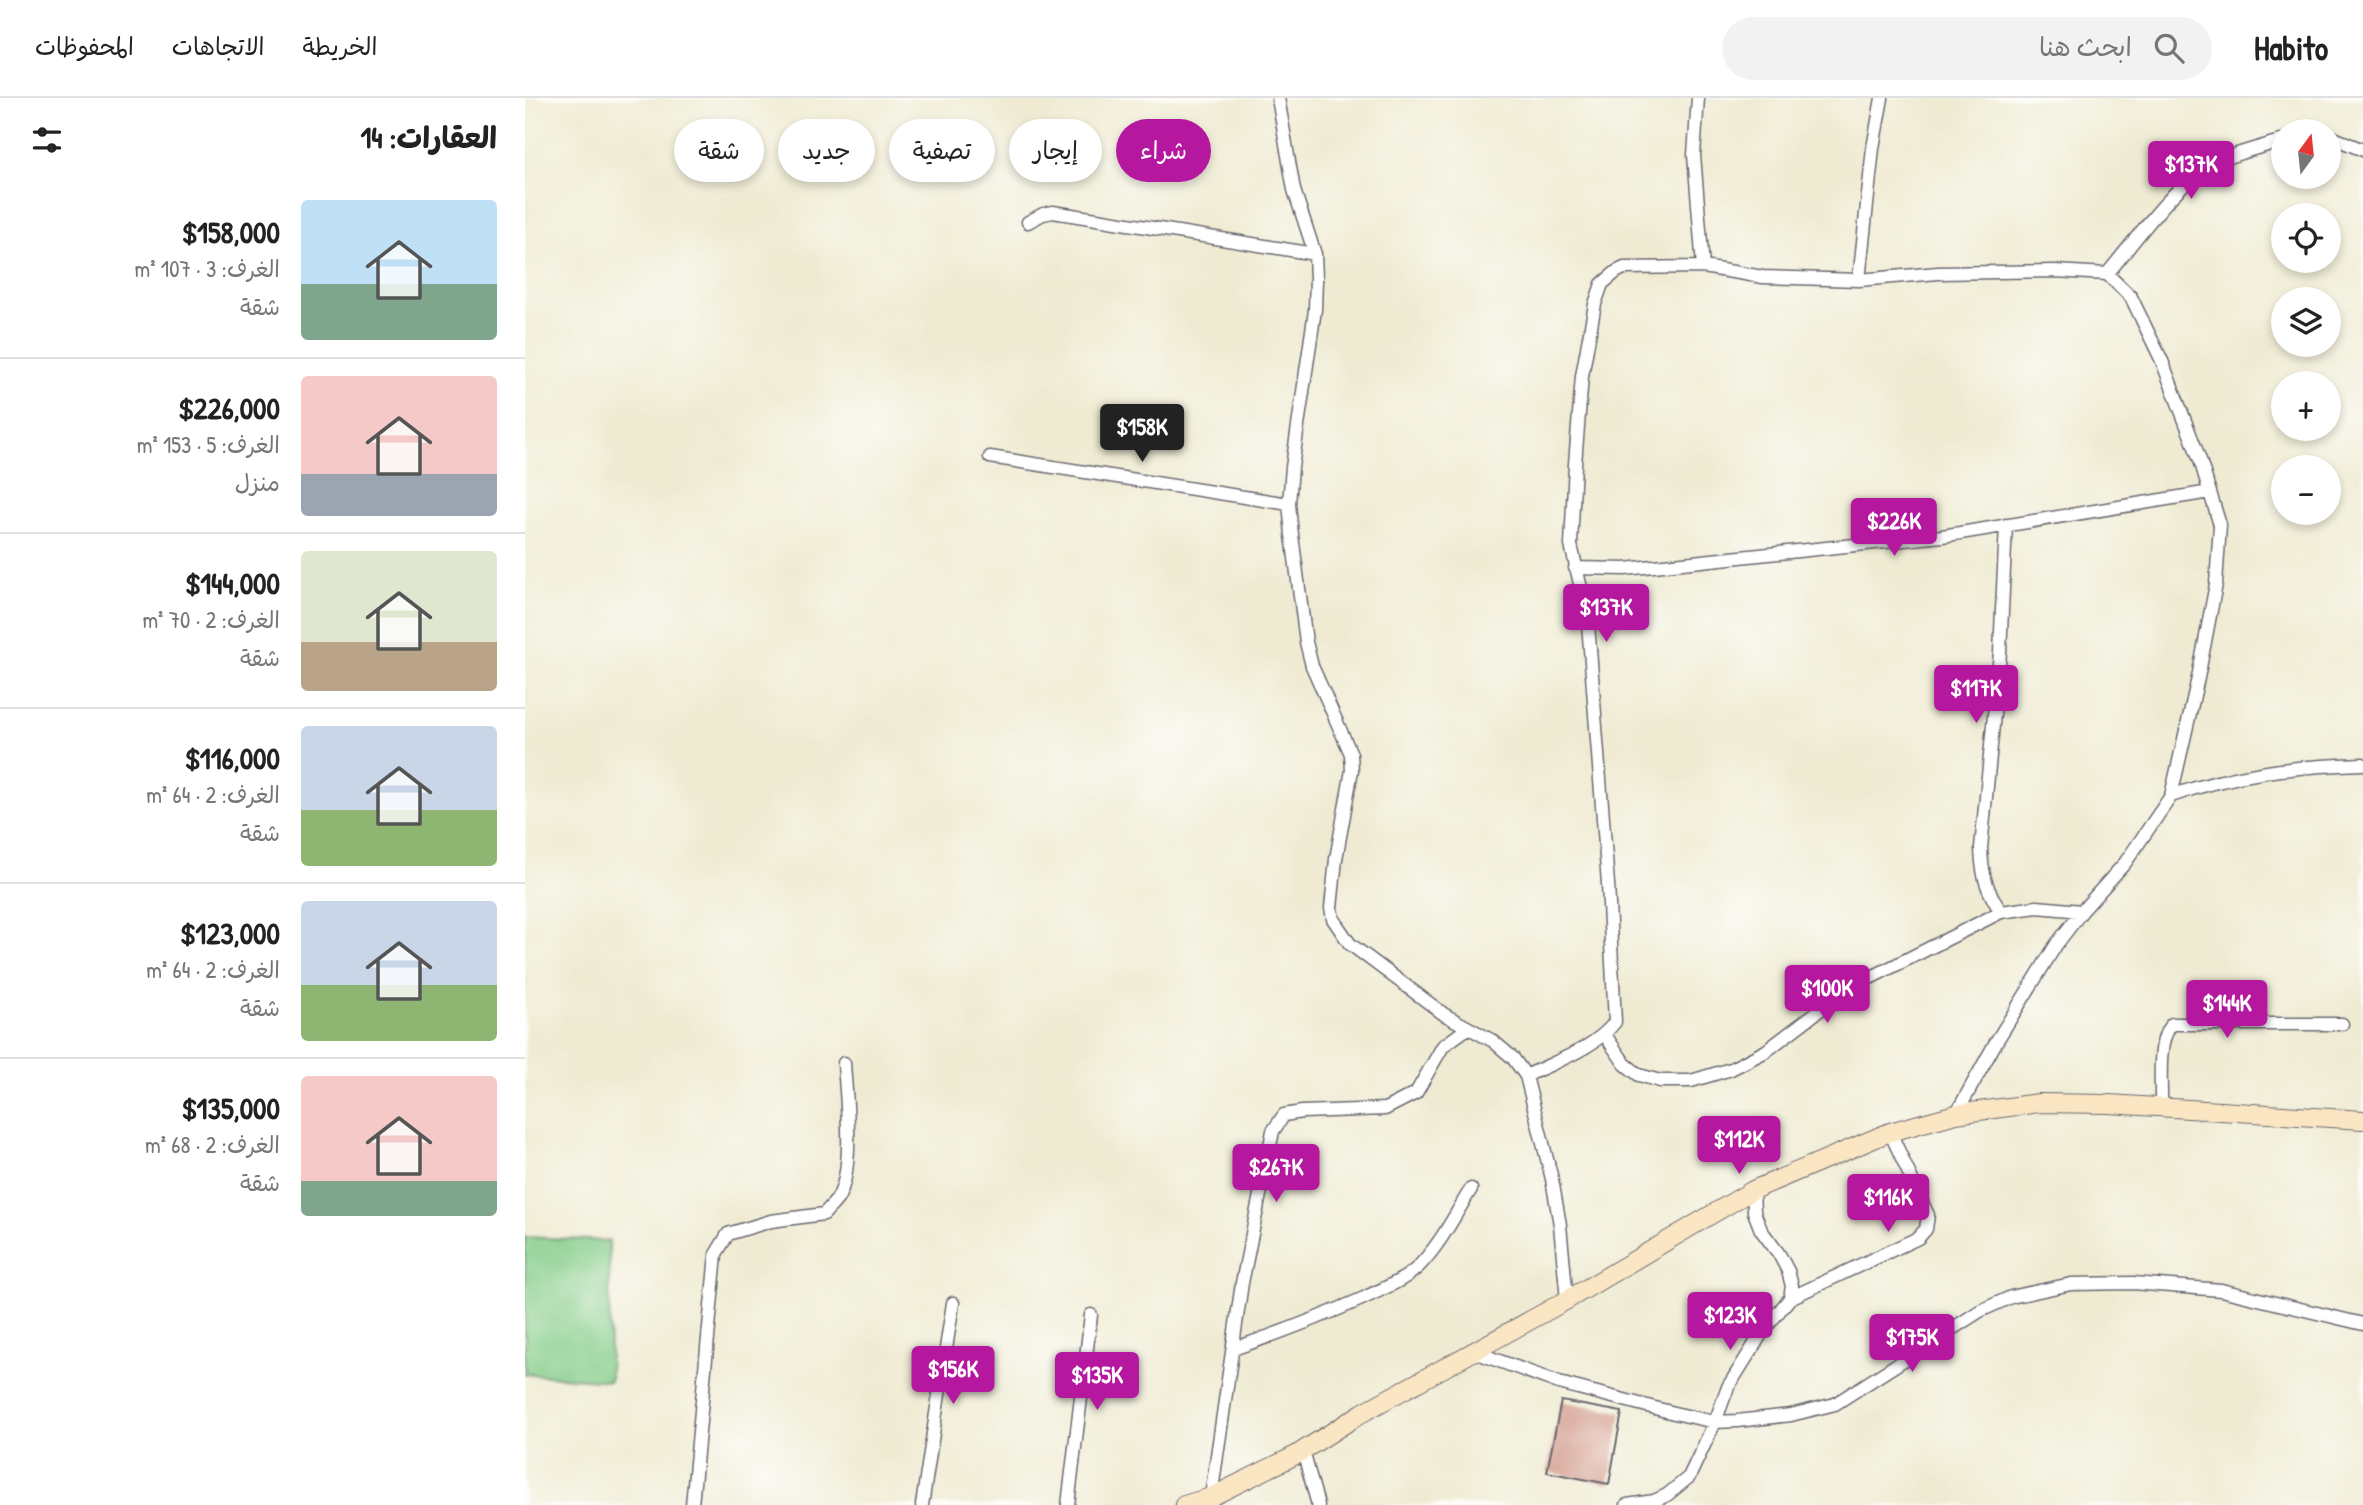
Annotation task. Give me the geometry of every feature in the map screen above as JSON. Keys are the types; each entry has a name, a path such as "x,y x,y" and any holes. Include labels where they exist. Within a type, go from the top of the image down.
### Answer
{"main road":[{"path":"1184,1505 1211,1497 1303,1451 1362,1413 1567,1300 1753,1190 1891,1132 1956,1114 2039,1103 2109,1104 2363,1120"}],"street":[{"path":"1278,98 1294,190 1315,254 1315,310 1296,433 1289,504 1306,642 1313,666 1351,754 1352,770 1336,859 1331,908 1333,919 1350,944 1445,1015 1493,1041 1513,1058 1526,1076 1552,1180 1560,1225 1567,1300"},
{"path":"1698,98 1694,155 1703,267"},
{"path":"1859,280 1873,148 1882,98"},
{"path":"2341,141 2363,150"},
{"path":"2107,274 2182,186 2205,167 2271,144"},
{"path":"1028,222 1053,212 1315,254"},
{"path":"1526,1076 1605,1035 1615,1022 1609,896 1587,614 1574,568 1571,545 1582,376 1598,292 1602,284 1624,268 1703,267 1763,277 1859,280 1951,272 2055,271 2107,274 2131,297 2162,361 2210,492 2220,525 2216,584 2171,796 2125,863 2056,945 2003,1030 1956,1114"},
{"path":"990,457 1289,504"},
{"path":"1574,568 1625,569 1942,536 2210,492"},
{"path":"2001,912 1983,876 1981,848 2000,653 2006,525"},
{"path":"2171,796 2253,773 2363,764"},
{"path":"1605,1035 1625,1064 1639,1075 1660,1081 1691,1081 1731,1069 1766,1051 1860,983 2001,912 2037,907 2082,911"},
{"path":"2161,1108 2163,1043 2166,1030 2172,1024 2342,1024"},
{"path":"1211,1497 1242,1283 1273,1131 1284,1115 1385,1109 1416,1093 1443,1046 1468,1028"},
{"path":"692,1505 716,1254 728,1234 771,1221 824,1214 837,1198 846,1177 847,1117 843,1063"},
{"path":"1627,1505 1660,1498 1689,1477 1728,1387 1763,1331 1790,1298 1918,1238 1926,1229 1928,1215 1891,1132"},
{"path":"1233,1349 1292,1329 1344,1307 1391,1285 1418,1268 1439,1241 1471,1189"},
{"path":"1753,1190 1755,1212 1761,1230 1788,1271 1792,1286 1790,1298"},
{"path":"1475,1352 1550,1380 1715,1422 1791,1415 1835,1404 1980,1311 2011,1297 2071,1284 2133,1283 2221,1290 2363,1324"},
{"path":"922,1505 953,1303"},
{"path":"1068,1505 1091,1315"},
{"path":"1303,1451 1318,1505"}],"green space":[{"path":"525,1237 609,1241 610,1381 525,1374"}],"building":[{"path":"1561,1401 1622,1412 1609,1484 1547,1472"}]}
